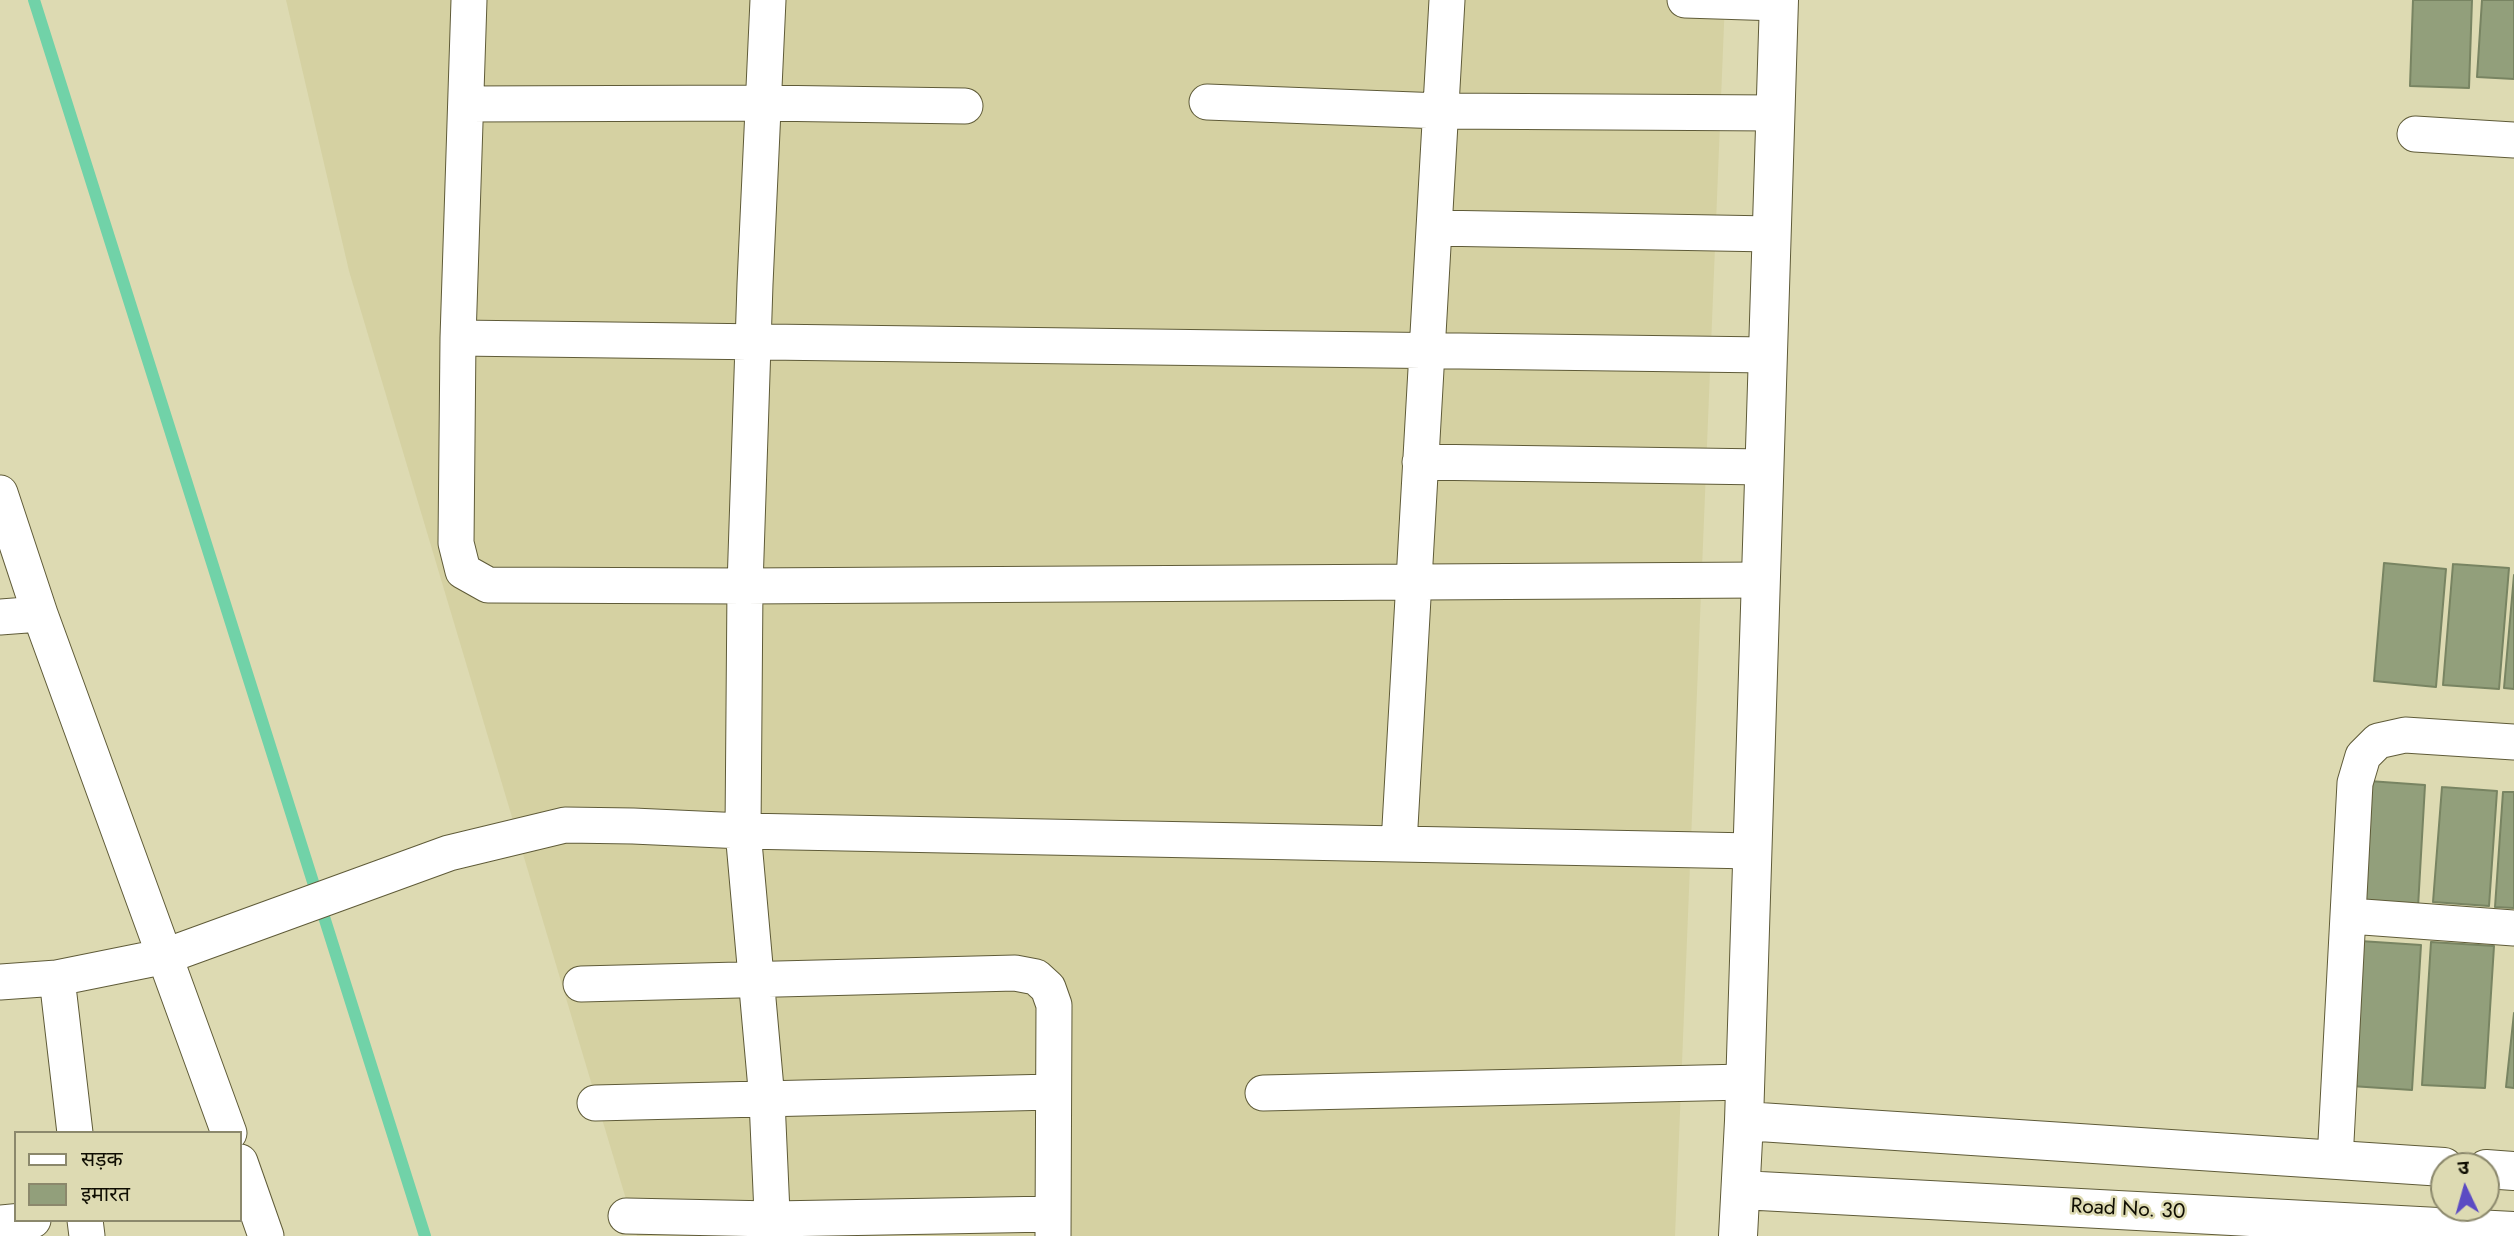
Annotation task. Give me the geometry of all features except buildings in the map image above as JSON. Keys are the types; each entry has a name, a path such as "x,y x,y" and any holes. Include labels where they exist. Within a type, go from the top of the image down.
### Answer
{"street":[{"path":"469,0 458,338 456,543 463,571 488,584 1414,584 1761,580"},
{"path":"768,0 745,586 743,831 767,1100 773,1227"},
{"path":"1399,844 1447,0"},
{"path":"1685,0 1779,2 1753,851 1738,1236"},
{"path":"1208,102 1441,111 1776,113"},
{"path":"466,104 763,103 965,106"},
{"path":"2416,134 2514,141"},
{"path":"1434,228 1772,234"},
{"path":"458,338 1768,355"},
{"path":"1420,461 1765,467"},
{"path":"0,493 40,614 228,1131"},
{"path":"0,617 40,614"},
{"path":"2335,1160 2356,783 2363,756 2378,741 2404,735 2514,741"},
{"path":"0,982 57,978 166,956 449,853 565,825 743,831 1753,851"},
{"path":"2350,916 2514,928"},
{"path":"581,984 1015,973 1036,977 1048,988 1054,1005 1053,1225 773,1227 626,1216"},
{"path":"57,978 75,1131"},
{"path":"1263,1093 1745,1082"},
{"path":"595,1103 1053,1092"},
{"path":"1744,1121 2430,1166"},
{"path":"242,1173 247,1201 266,1236"},
{"name":"Road No. 30","path":"1741,1190 2216,1226 2514,1231"}],"shaded area":[{"path":"286,0 1725,0 1675,1236 637,1236 349,271"}],"waterway":[{"path":"34,0 425,1236"}]}
